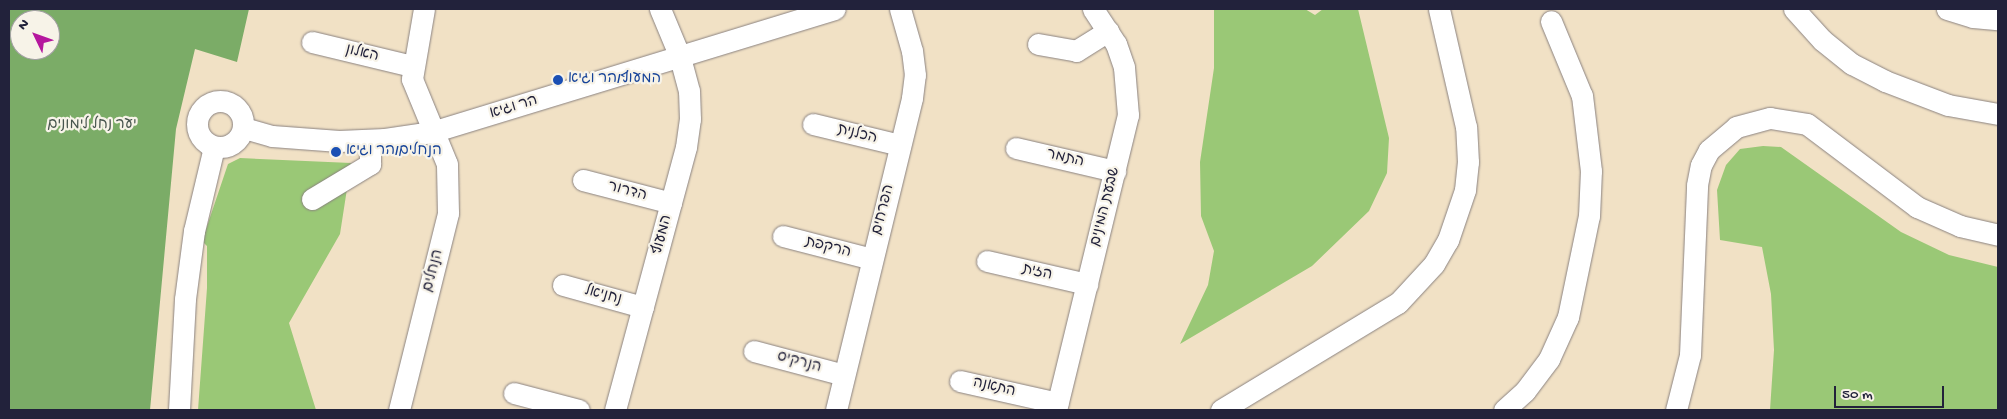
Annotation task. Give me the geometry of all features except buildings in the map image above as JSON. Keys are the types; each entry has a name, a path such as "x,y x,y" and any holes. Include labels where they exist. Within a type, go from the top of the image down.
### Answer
{"street":[{"path":"412,66 424,9"},
{"name":"המעוף","path":"616,410 686,147 690,119 689,91 680,57 660,9"},
{"name":"הר וגיא","path":"244,128 293,139 370,140 434,132 835,9"},
{"name":"הפרחים","path":"836,410 915,75 912,51 900,9"},
{"name":"שבעת המינים","path":"1057,407 1128,115 1128,89 1121,59 1108,31 1093,9"},
{"path":"1221,410 1398,303 1424,277 1448,240 1464,190 1468,162 1466,127 1438,9"},
{"path":"1794,9 1822,40 1852,64 1885,81 1948,105 1998,114"},
{"path":"1947,9 1973,17 1998,19"},
{"path":"1504,410 1525,391 1549,359 1564,325 1590,216 1592,171 1582,96 1551,21"},
{"path":"1038,44 1076,51 1108,31"},
{"name":"האלון","path":"312,42 412,66"},
{"name":"הנחלים","path":"399,410 448,213 447,164 417,96 412,66"},
{"path":"216,100 231,103 242,114 244,128 236,142 214,146 204,141 198,131 199,114 206,105 216,100"},
{"path":"1676,410 1690,355 1696,210 1701,166 1722,136 1736,127 1770,118 1807,124 1917,207 1960,226 1998,235"},
{"name":"הכלנית","path":"813,124 900,145"},
{"path":"312,199 370,164 370,140"},
{"path":"179,410 185,299 193,241 214,146"},
{"name":"התמר","path":"1016,148 1115,171"},
{"name":"הדרור","path":"583,180 671,203"},
{"name":"הרקפת","path":"783,236 872,259"},
{"name":"הזית","path":"987,261 1087,284"},
{"name":"נחניאל","path":"563,285 643,307"},
{"name":"הנרקיס","path":"754,350 844,376"},
{"name":"התאנה","path":"960,380 1057,407"},
{"path":"514,393 579,410"}],"green space":[{"name":"יער נחל לימונים","path":"9,9 249,9 237,62 195,49 176,129 150,410 9,410"},
{"path":"1214,9 1305,9 1315,15 1323,9 1358,9 1389,138 1387,173 1369,211 1312,266 1180,344 1208,285 1214,251 1201,216 1200,162 1214,68"},
{"path":"1763,146 1781,147 1901,232 1949,255 1998,267 1998,410 1770,410 1774,350 1771,294 1762,247 1720,240 1717,190 1726,165 1740,149"},
{"path":"240,158 351,163 340,234 289,323 316,410 198,410 207,288 207,246 202,241 228,164"}],"place":[{"name":"המעוף/הר וגיא","path":"558,80"},
{"name":"הנחלים/הר וגיא","path":"336,152"}]}
